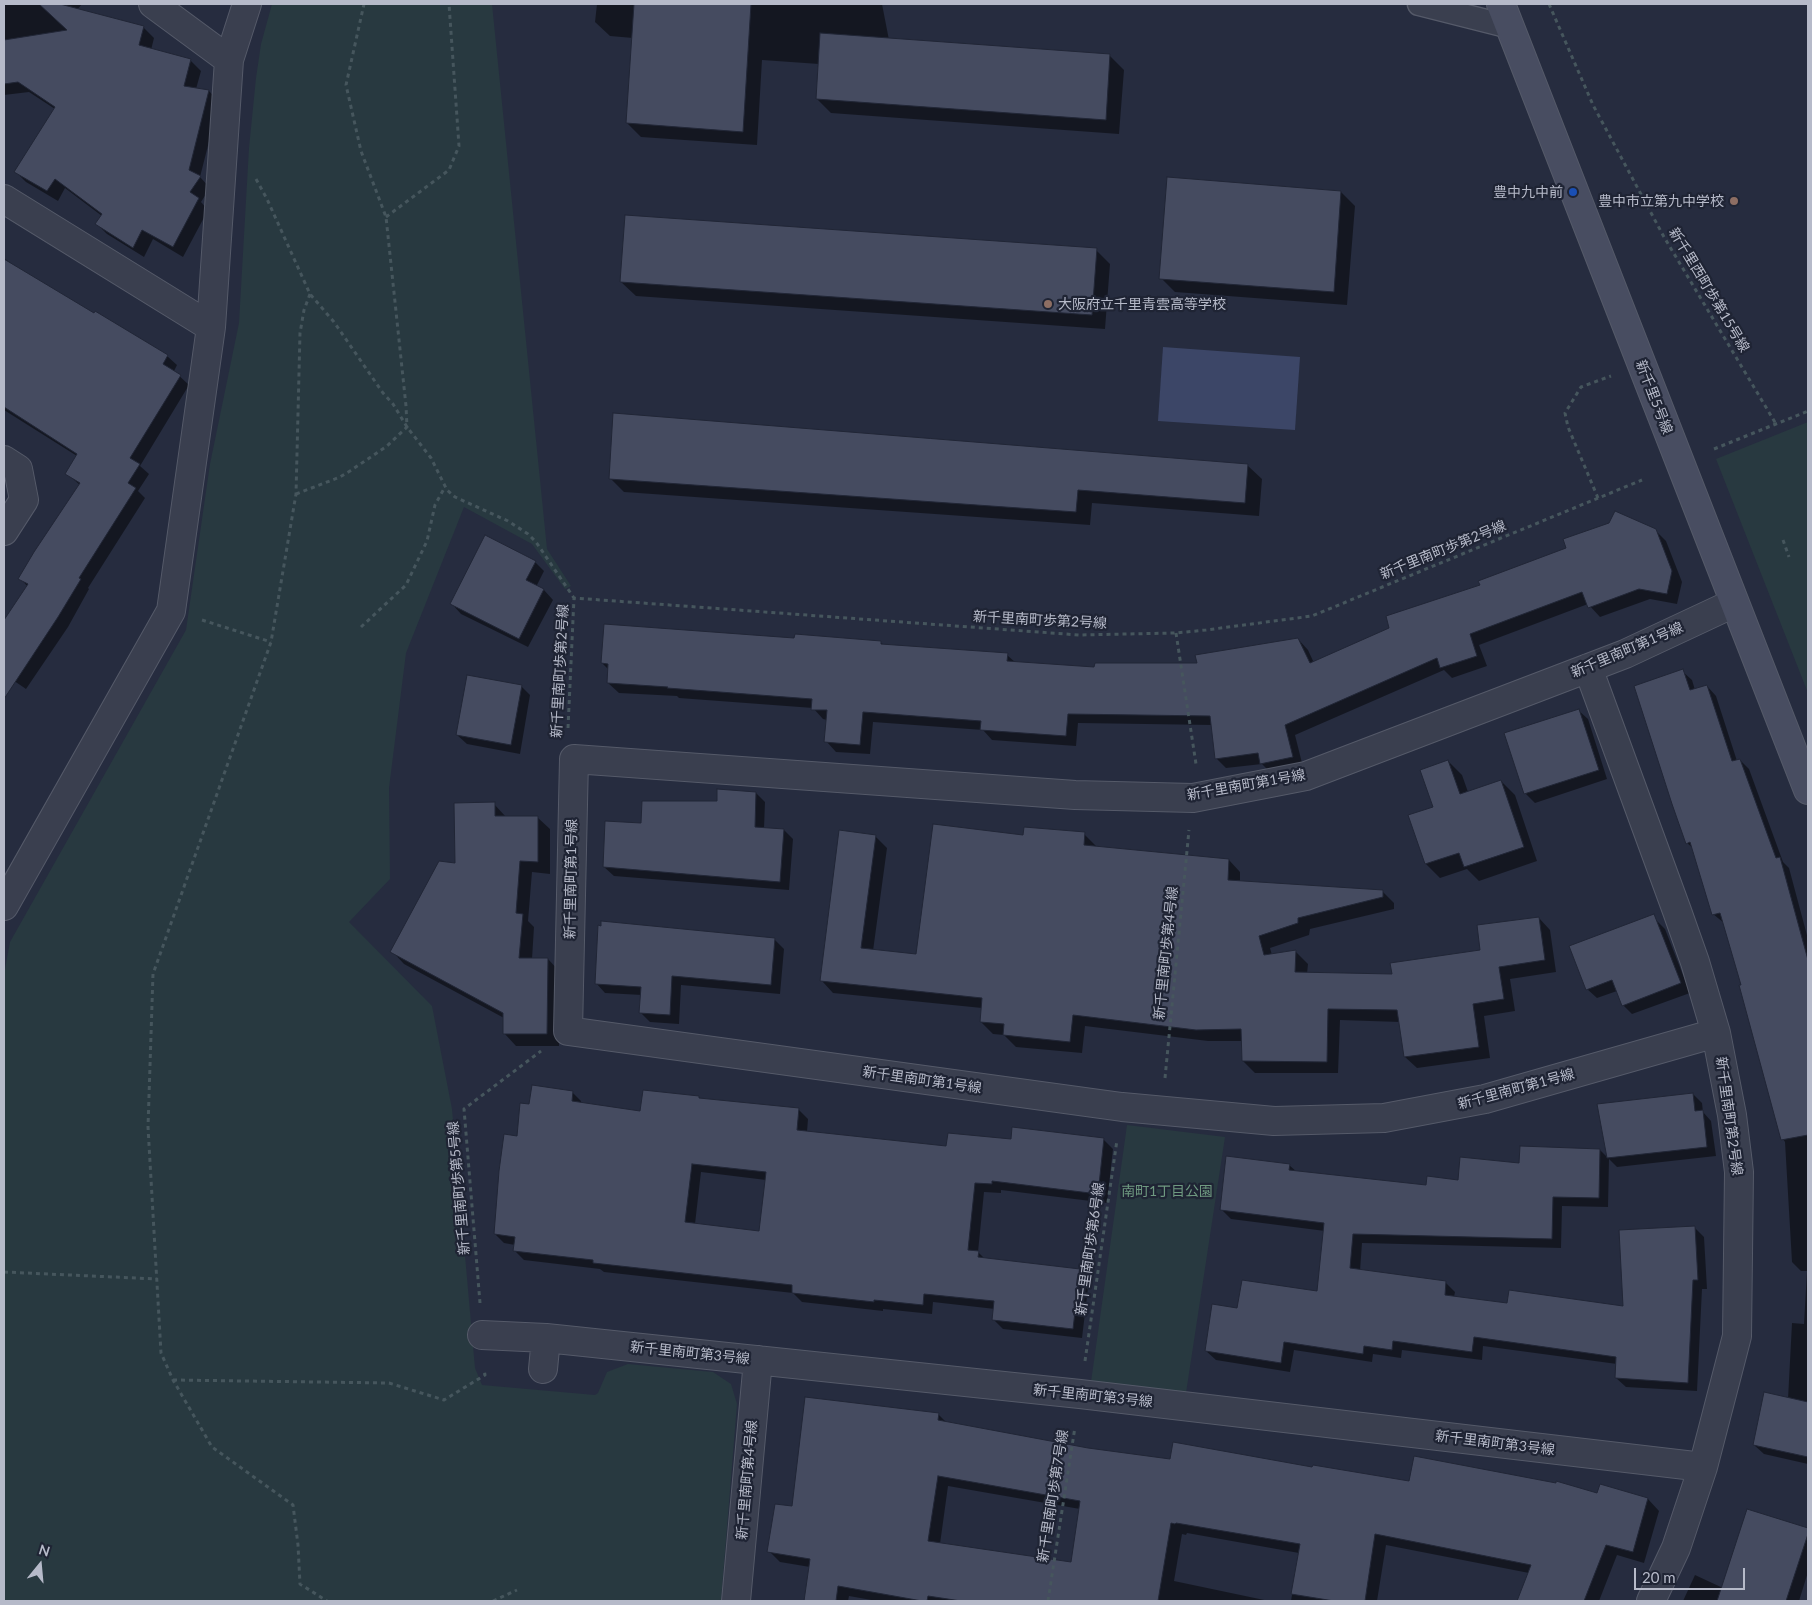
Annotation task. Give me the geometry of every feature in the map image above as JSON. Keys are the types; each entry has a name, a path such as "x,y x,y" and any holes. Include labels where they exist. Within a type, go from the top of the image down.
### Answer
{"street":[{"path":"153,4 229,60"},
{"path":"4,906 171,611 212,328 229,60 247,4"},
{"name":"新千里5号線","path":"1505,15 1808,790"},
{"path":"4,199 212,328"},
{"path":"4,460 18,469 24,500 4,531"},
{"name":"新千里南町第1号線","path":"1716,1033 1485,1099 1384,1118 1274,1121 1122,1107 568,1031 574,760 1075,795 1193,798 1306,776 1625,654 1734,603"},
{"name":"新千里南町第2号線","path":"1588,668 1695,962 1716,1033 1732,1115 1738,1172 1736,1336 1703,1467 1676,1548 1651,1601"},
{"name":"新千里南町第3号線","path":"482,1335 546,1338 1080,1394 1703,1467"},
{"path":"543,1370 546,1338"},
{"name":"新千里南町第4号線","path":"736,1601 758,1360"}],"lane":[{"path":"1420,4 1505,15"}],"path":[{"path":"296,494 340,477 350,471 387,446 407,427 386,218 361,151 346,85 364,4"},
{"path":"386,218 449,170 459,146 449,4"},
{"name":"新千里西町歩第15号線","path":"1549,4 1593,105 1664,237 1776,424"},
{"path":"223,152 245,166 252,173 267,199 310,294 334,322 383,393 393,404 407,427 431,458 438,469 445,487 455,497 508,521 528,534 540,548 574,598"},
{"path":"310,294 304,310 300,333 296,494 271,642 153,974 148,1127 161,1353 173,1380 212,1447 293,1505 300,1584 327,1601"},
{"path":"1598,498 1568,427 1565,413 1581,388 1614,375"},
{"path":"1714,449 1808,411"},
{"name":"新千里南町歩第2号線","path":"574,760 567,742 574,598 1080,635 1176,633 1312,616 1642,480"},
{"path":"360,626 406,585 427,541 435,505 445,487"},
{"path":"1783,540 1789,557"},
{"path":"171,611 271,642"},
{"name":"新千里南町歩第4号線","path":"1162,1110 1193,798 1200,782 1176,633"},
{"name":"新千里南町歩第5号線","path":"482,1335 464,1109 568,1031"},
{"name":"新千里南町歩第6号線","path":"1080,1394 1122,1107"},
{"path":"4,1272 157,1279"},
{"path":"173,1380 389,1383 444,1400 485,1375 482,1335"},
{"name":"新千里南町歩第7号線","path":"1048,1601 1080,1394"},
{"path":"493,1601 517,1590"}],"green space":[{"path":"272,4 492,4 547,549 571,586 565,589 532,544 464,507 406,653 389,788 390,879 349,922 432,1006 452,1109 475,1368 482,1385 595,1395 598,1393 607,1372 628,1364 713,1372 731,1384 737,1404 721,1601 4,1601 4,974 10,942 186,630 210,464 239,323 249,148 256,78 261,44"},
{"path":"1808,422 1808,693 1716,459"},
{"name":"南町1丁目公園","path":"1127,1125 1225,1137 1186,1393 1091,1382"}],"water":[{"path":"1163,347 1300,357 1295,430 1158,421"}],"building":[{"path":"39,4 60,4 144,26 139,45 191,59 184,86 209,90 189,170 201,176 190,192 199,198 173,247 142,230 133,248 95,224 102,214 55,179 47,191 14,172 55,107 18,82 4,84 4,40 67,30"},
{"path":"634,4 751,4 743,132 626,123"},
{"path":"820,33 1110,54 1106,120 816,99"},
{"path":"1167,177 1341,191 1334,292 1159,279"},
{"path":"625,215 1097,248 1092,315 620,282"},
{"path":"4,259 168,355 163,364 181,375 130,458 140,464 128,483 136,488 79,578 81,579 58,617 4,699 4,620 28,584 18,579 80,483 65,474 77,454 4,407"},
{"path":"613,413 1248,464 1245,503 1078,490 1076,512 609,479"},
{"path":"1615,511 1656,529 1672,571 1667,594 1639,589 1588,608 1582,592 1470,634 1477,656 1440,668 1437,658 1285,725 1293,757 1260,764 1258,753 1215,759 1210,716 1068,714 1066,736 980,730 981,721 863,712 860,745 824,742 827,710 811,710 812,699 607,683 608,664 601,663 604,624 794,638 795,634 881,641 881,644 1008,653 1007,661 1094,667 1095,663 1197,663 1195,655 1298,638 1310,663 1389,628 1386,616 1480,585 1478,581 1566,548 1563,539 1609,523"},
{"path":"485,535 536,561 526,580 544,589 519,639 450,604"},
{"path":"1683,669 1690,690 1707,685 1732,761 1740,759 1776,858 1780,857 1808,960 1808,1135 1781,1140 1739,985 1741,985 1720,913 1712,915 1690,842 1686,844 1634,686"},
{"path":"467,675 522,685 511,745 456,735"},
{"path":"1579,709 1599,770 1524,794 1504,733"},
{"path":"1448,760 1460,794 1501,780 1524,847 1464,867 1459,853 1425,864 1408,815 1433,807 1420,770"},
{"path":"717,789 756,792 755,827 784,829 780,882 603,867 605,821 641,823 642,801 717,801"},
{"path":"495,802 495,816 538,816 538,862 520,861 516,913 523,914 519,958 548,958 547,1034 503,1034 503,1013 390,952 439,861 455,863 454,803"},
{"path":"933,824 1023,835 1024,827 1085,832 1084,845 1229,859 1228,880 1383,890 1383,897 1298,918 1298,923 1259,936 1264,955 1296,950 1295,972 1392,974 1390,963 1480,950 1477,925 1539,917 1545,960 1499,967 1504,999 1473,1004 1479,1047 1404,1057 1397,1010 1328,1009 1327,1062 1242,1061 1241,1029 1196,1030 1073,1015 1070,1042 1003,1035 1004,1024 980,1022 982,998 820,981 839,830 876,835 861,948 916,954"},
{"path":"1654,914 1681,983 1622,1006 1612,980 1586,990 1569,946"},
{"path":"601,921 775,938 771,985 672,976 670,1015 639,1013 641,987 595,984 598,925 601,926"},
{"path":"532,1085 573,1091 572,1101 640,1111 643,1090 699,1096 699,1098 799,1108 797,1130 946,1146 948,1133 1011,1139 1012,1127 1104,1138 1098,1194 992,1181 992,1184 975,1183 968,1250 979,1251 978,1257 1080,1269 1073,1329 992,1320 994,1301 924,1294 923,1305 874,1300 874,1302 792,1293 792,1285 593,1263 593,1260 513,1251 515,1237 494,1234 499,1171 504,1134 517,1136 520,1103 529,1104","holes":["692,1164 766,1172 759,1231 685,1222"]},
{"path":"1693,1093 1695,1111 1703,1110 1707,1147 1607,1158 1597,1104"},
{"path":"1520,1146 1600,1149 1599,1198 1553,1197 1552,1239 1353,1234 1350,1268 1446,1281 1445,1295 1507,1303 1509,1290 1623,1306 1619,1230 1695,1226 1698,1280 1693,1280 1688,1383 1615,1378 1616,1357 1474,1337 1472,1352 1393,1341 1392,1350 1364,1346 1363,1354 1284,1342 1281,1363 1205,1351 1212,1304 1237,1308 1242,1280 1317,1291 1324,1223 1220,1210 1226,1156 1290,1164 1289,1170 1426,1185 1427,1176 1458,1180 1460,1157 1519,1163"},
{"path":"1764,1392 1808,1402 1808,1457 1753,1445"},
{"path":"805,1397 939,1413 938,1420 1088,1448 1170,1459 1173,1442 1312,1467 1313,1465 1409,1481 1414,1456 1556,1483 1556,1481 1597,1493 1600,1484 1648,1498 1633,1552 1606,1545 1584,1601 1517,1601 1531,1565 1375,1534 1365,1601 1334,1601 1291,1594 1300,1544 1171,1523 1158,1601 961,1601 928,1596 927,1601 922,1601 838,1586 836,1601 804,1601 810,1559 767,1552 775,1504 792,1506","holes":["938,1476 1080,1501 1071,1562 928,1541"]},
{"path":"1747,1509 1808,1528 1808,1534 1786,1601 1717,1601"}],"place":[{"name":"豊中九中前","path":"1573,192"},
{"name":"豊中市立第九中学校","path":"1734,201"},
{"name":"大阪府立千里青雲高等学校","path":"1048,304"}]}
